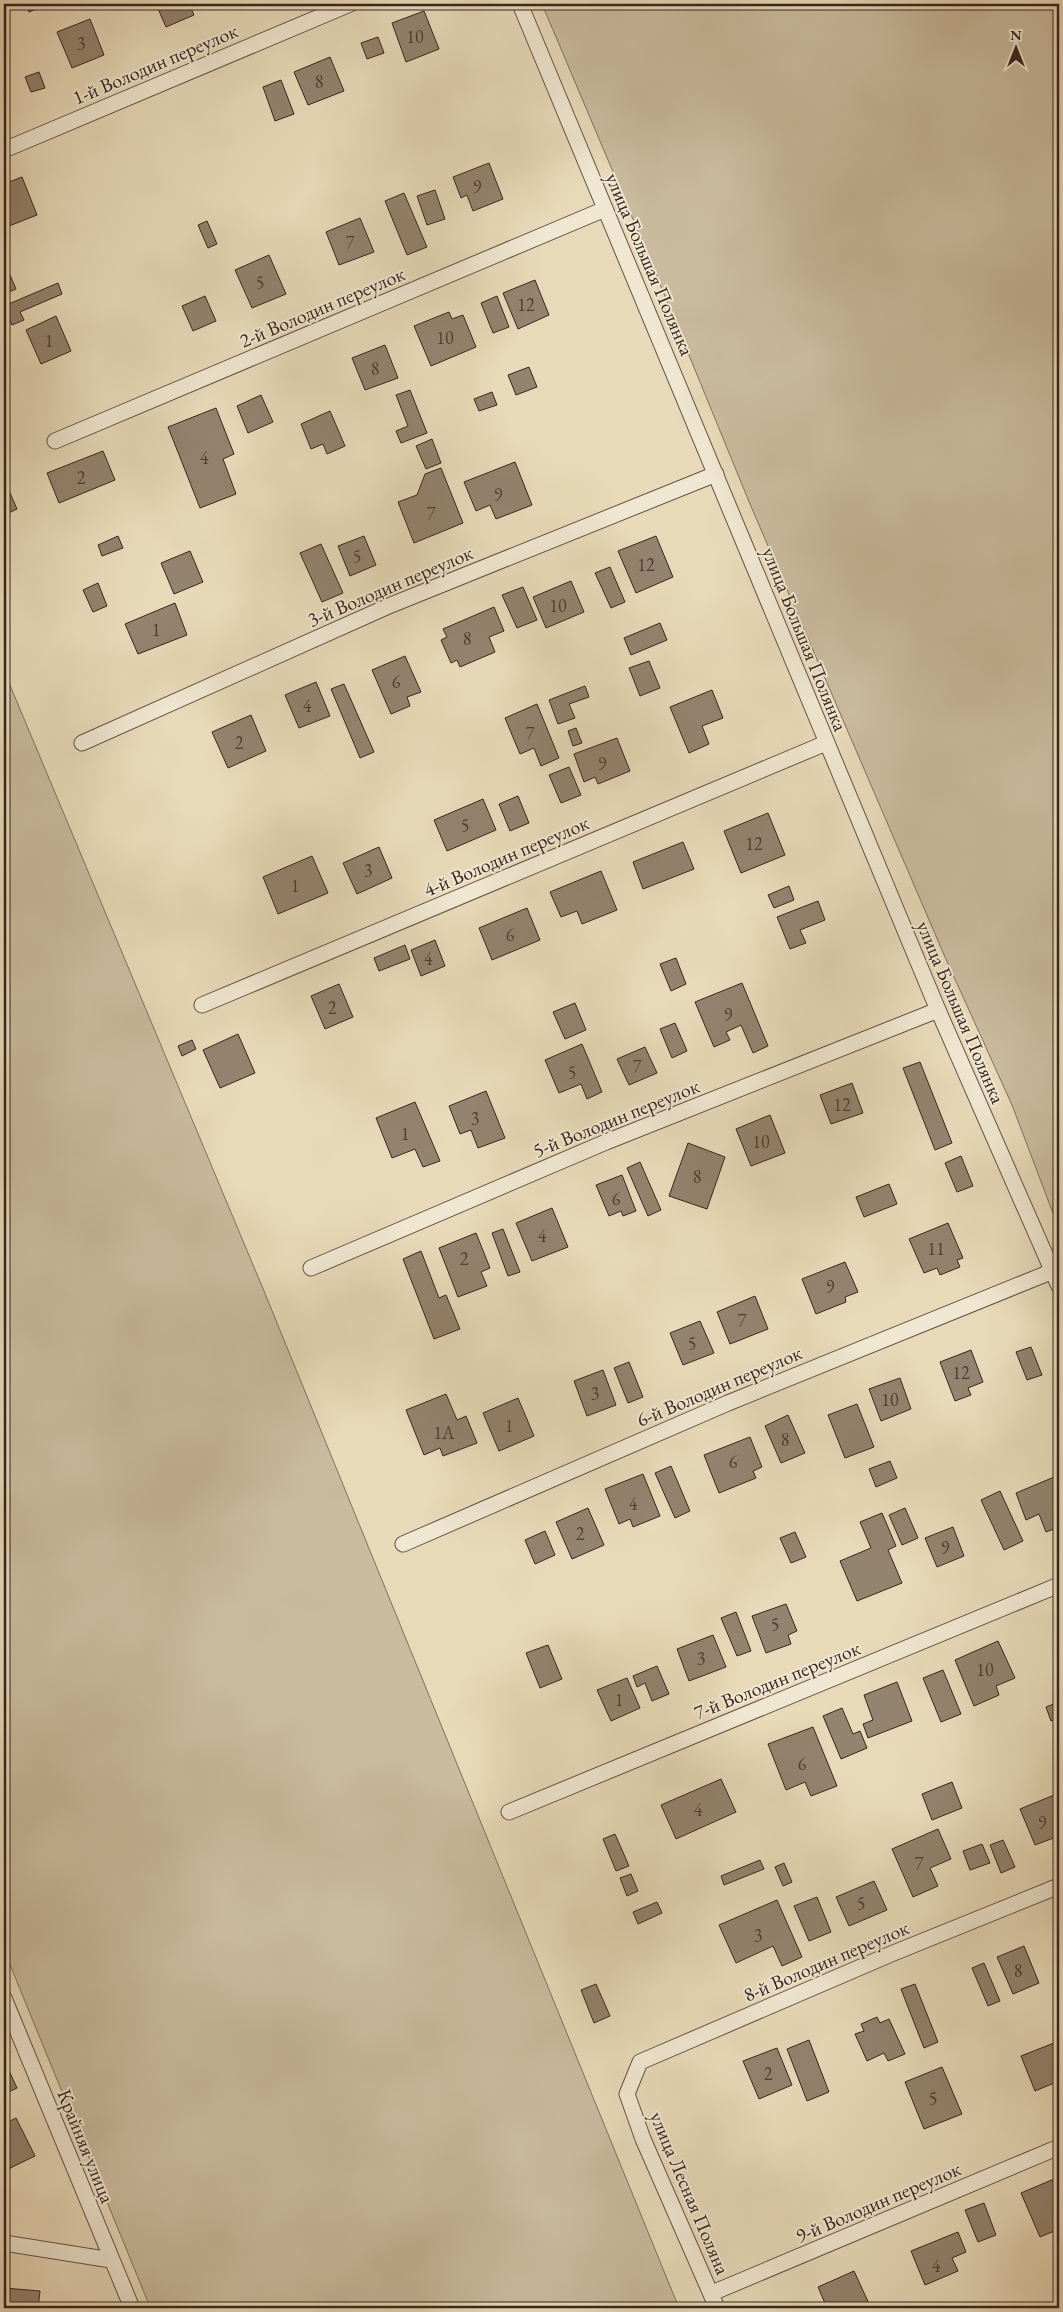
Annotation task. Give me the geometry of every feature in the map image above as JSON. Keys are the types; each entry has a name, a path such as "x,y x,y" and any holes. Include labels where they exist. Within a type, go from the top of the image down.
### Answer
{"street":[{"name":"1-й Володин переулок","path":"4,150 350,4"},
{"name":"улица Большая Полянка","path":"520,4 938,1010 1059,1286"},
{"name":"2-й Володин переулок","path":"55,441 605,209"},
{"name":"3-й Володин переулок","path":"82,742 391,605 716,474"},
{"name":"4-й Володин переулок","path":"202,1005 826,743"},
{"name":"5-й Володин переулок","path":"311,1268 606,1142 938,1010"},
{"name":"6-й Володин переулок","path":"403,1544 728,1403 1053,1271"},
{"name":"7-й Володин переулок","path":"509,1812 1059,1585"},
{"name":"8-й Володин переулок","path":"627,2094 640,2062 891,1954 1059,1886"},
{"name":"Крайняя улица","path":"4,1998 132,2308"},
{"name":"улица Лесная Поляна","path":"627,2094 643,2139 718,2308"},
{"name":"9-й Володин переулок","path":"712,2293 1059,2147"},
{"path":"4,2243 111,2260"}],"shaded area":[{"path":"542,4 1059,4 1059,1229 1012,1105 945,957 750,504 641,238"},
{"path":"4,671 264,1291 679,2308 150,2307 4,1950"}],"building":[{"path":"26,4 49,4 29,12"},
{"path":"156,4 189,4 194,15 166,27"},
{"path":"424,11 439,49 406,62 392,23"},
{"path":"90,19 104,55 72,68 57,32"},
{"path":"378,37 384,53 367,59 361,43"},
{"path":"330,57 344,91 308,105 294,72"},
{"path":"39,72 45,88 31,92 25,77"},
{"path":"281,80 294,114 275,121 263,87"},
{"path":"489,163 503,199 473,211 467,195 461,198 453,177"},
{"path":"22,177 37,215 4,228 4,184"},
{"path":"435,190 445,219 427,225 417,196"},
{"path":"404,193 427,247 407,255 385,201"},
{"path":"360,218 374,252 339,265 326,232"},
{"path":"207,221 217,244 208,248 198,225"},
{"path":"269,255 286,294 252,308 235,270"},
{"path":"4,261 16,289 4,294"},
{"path":"535,280 549,315 518,329 503,293"},
{"path":"58,283 62,294 20,312 24,320 12,325 4,306"},
{"path":"205,296 216,321 193,331 182,306"},
{"path":"497,296 509,327 493,333 481,303"},
{"path":"449,312 452,319 463,315 476,347 431,366 414,326"},
{"path":"56,316 71,351 41,364 26,330"},
{"path":"385,345 398,378 365,390 352,358"},
{"path":"529,367 537,387 516,395 508,375"},
{"path":"410,390 427,433 401,443 396,431 408,426 396,395"},
{"path":"492,392 497,405 479,411 474,399"},
{"path":"261,395 273,422 248,433 237,406"},
{"path":"216,408 234,454 223,459 236,494 200,508 168,427"},
{"path":"330,411 345,446 327,454 323,444 311,449 301,424"},
{"path":"432,439 441,463 426,469 416,446"},
{"path":"103,451 115,480 59,503 47,473"},
{"path":"515,462 532,505 496,519 490,505 476,511 464,482"},
{"path":"441,468 463,523 414,543 398,502 417,495 425,474"},
{"path":"7,486 17,509 4,515 4,487"},
{"path":"118,536 123,548 102,556 98,545"},
{"path":"364,536 376,565 350,576 338,546"},
{"path":"656,536 673,577 636,593 618,551"},
{"path":"321,544 343,593 322,602 300,553"},
{"path":"190,551 203,582 174,594 161,563"},
{"path":"610,567 625,602 611,608 595,573"},
{"path":"571,581 584,612 546,628 533,597"},
{"path":"98,583 107,606 93,612 83,590"},
{"path":"523,587 537,620 517,628 502,595"},
{"path":"175,603 187,635 138,654 125,624"},
{"path":"494,607 504,631 489,637 495,652 460,667 457,660 451,663 441,640 447,637 443,629"},
{"path":"660,623 667,640 631,655 624,638"},
{"path":"405,656 421,692 407,697 410,706 391,714 372,670"},
{"path":"649,661 660,688 640,696 629,668"},
{"path":"316,682 330,716 299,728 285,695"},
{"path":"344,684 374,752 360,758 331,689"},
{"path":"585,686 589,697 569,704 575,718 558,724 549,700"},
{"path":"712,690 723,718 702,726 709,744 689,753 670,707"},
{"path":"537,704 559,758 541,766 534,748 520,754 505,718"},
{"path":"251,715 266,751 228,768 212,732"},
{"path":"576,728 582,743 573,746 568,731"},
{"path":"617,738 630,771 598,784 595,777 584,782 574,754"},
{"path":"569,767 581,795 561,803 549,775"},
{"path":"518,796 529,823 510,831 499,804"},
{"path":"483,799 496,830 447,851 434,820"},
{"path":"768,813 785,855 741,873 724,831"},
{"path":"683,842 694,869 643,889 633,862"},
{"path":"379,847 392,878 357,894 343,863"},
{"path":"312,856 328,893 278,914 263,877"},
{"path":"601,871 617,910 582,924 577,911 561,917 550,892"},
{"path":"789,886 794,900 774,908 768,895"},
{"path":"818,901 825,920 800,930 806,943 790,949 777,917"},
{"path":"527,908 540,940 492,960 479,928"},
{"path":"435,940 445,966 421,976 411,950"},
{"path":"405,945 410,959 379,971 374,958"},
{"path":"676,958 686,984 671,991 660,964"},
{"path":"742,983 768,1046 753,1053 741,1025 726,1032 730,1040 714,1047 695,1002"},
{"path":"339,984 353,1017 325,1029 311,996"},
{"path":"575,1003 586,1030 565,1039 553,1012"},
{"path":"675,1023 687,1051 672,1058 660,1029"},
{"path":"238,1034 255,1073 220,1088 203,1050"},
{"path":"192,1040 196,1049 182,1056 178,1046"},
{"path":"582,1044 602,1092 587,1099 581,1084 559,1093 545,1060"},
{"path":"645,1047 657,1073 629,1085 617,1059"},
{"path":"920,1062 952,1143 935,1150 903,1068"},
{"path":"852,1083 863,1113 831,1124 820,1095"},
{"path":"486,1091 505,1138 478,1148 471,1130 460,1134 449,1106"},
{"path":"415,1102 440,1161 423,1167 415,1149 392,1158 376,1118"},
{"path":"770,1115 785,1153 751,1166 736,1129"},
{"path":"688,1143 725,1157 707,1209 669,1196"},
{"path":"961,1156 973,1186 957,1192 945,1163"},
{"path":"640,1162 661,1210 648,1216 627,1168"},
{"path":"622,1175 636,1211 623,1216 621,1211 609,1216 596,1185"},
{"path":"889,1184 897,1204 864,1217 856,1197"},
{"path":"552,1208 568,1247 532,1261 516,1223"},
{"path":"948,1223 963,1258 957,1260 960,1267 940,1275 937,1268 924,1273 909,1239"},
{"path":"503,1229 520,1272 508,1276 492,1233"},
{"path":"476,1233 490,1268 481,1272 487,1286 458,1297 439,1248"},
{"path":"421,1251 439,1298 446,1295 460,1329 434,1339 403,1259"},
{"path":"845,1262 858,1292 845,1297 846,1302 816,1314 802,1279"},
{"path":"755,1296 768,1329 730,1344 717,1312"},
{"path":"700,1321 714,1353 683,1365 670,1333"},
{"path":"1031,1347 1042,1375 1027,1380 1016,1352"},
{"path":"971,1350 983,1382 968,1388 971,1395 955,1401 940,1362"},
{"path":"629,1362 643,1397 628,1403 614,1368"},
{"path":"603,1370 616,1405 587,1416 574,1381"},
{"path":"900,1378 911,1409 881,1421 869,1389"},
{"path":"446,1394 457,1420 466,1416 477,1443 443,1456 440,1448 424,1455 406,1410"},
{"path":"518,1398 534,1436 499,1451 483,1413"},
{"path":"857,1404 874,1447 845,1458 828,1415"},
{"path":"788,1415 805,1453 781,1463 765,1426"},
{"path":"750,1437 762,1467 753,1471 756,1478 719,1493 704,1455"},
{"path":"890,1461 897,1478 876,1487 869,1469"},
{"path":"671,1466 690,1511 675,1518 655,1473"},
{"path":"643,1474 660,1516 633,1527 630,1519 619,1524 605,1489"},
{"path":"1059,1475 1059,1527 1046,1532 1039,1514 1026,1520 1016,1493"},
{"path":"1000,1491 1023,1541 1004,1550 981,1500"},
{"path":"588,1508 604,1545 572,1559 556,1522"},
{"path":"905,1508 918,1538 902,1545 889,1515"},
{"path":"882,1513 896,1546 888,1550 902,1583 857,1601 840,1561 871,1548 860,1522"},
{"path":"953,1527 964,1556 937,1567 925,1538"},
{"path":"545,1531 555,1555 535,1564 525,1540"},
{"path":"795,1532 806,1557 791,1563 780,1538"},
{"path":"786,1604 797,1631 788,1635 791,1644 766,1653 752,1616"},
{"path":"736,1612 751,1651 737,1656 721,1618"},
{"path":"713,1635 726,1667 689,1681 677,1649"},
{"path":"998,1641 1015,1678 996,1686 999,1695 974,1706 955,1660"},
{"path":"548,1645 562,1679 540,1688 526,1653"},
{"path":"657,1666 669,1694 652,1701 645,1683 637,1687 633,1676"},
{"path":"943,1670 961,1714 941,1722 923,1678"},
{"path":"627,1678 640,1708 611,1721 597,1690"},
{"path":"897,1682 912,1721 868,1738 863,1724 873,1720 864,1695"},
{"path":"1059,1702 1059,1718 1051,1721 1046,1707"},
{"path":"842,1708 853,1734 860,1731 867,1748 841,1759 823,1716"},
{"path":"813,1727 837,1786 811,1796 805,1782 786,1790 768,1744"},
{"path":"721,1779 736,1812 676,1839 661,1805"},
{"path":"952,1782 962,1808 932,1820 922,1794"},
{"path":"1059,1793 1059,1836 1035,1845 1020,1809"},
{"path":"938,1829 951,1859 930,1868 938,1886 913,1897 892,1849"},
{"path":"615,1834 629,1866 616,1871 603,1839"},
{"path":"1003,1840 1015,1867 1001,1873 990,1845"},
{"path":"982,1844 990,1863 970,1870 963,1851"},
{"path":"760,1860 764,1869 724,1885 721,1876"},
{"path":"784,1863 792,1882 783,1886 775,1867"},
{"path":"631,1874 638,1891 627,1896 620,1878"},
{"path":"874,1881 887,1910 849,1926 836,1897"},
{"path":"817,1897 831,1932 809,1941 794,1906"},
{"path":"777,1900 802,1957 782,1966 773,1946 736,1963 719,1925"},
{"path":"657,1902 662,1913 638,1924 633,1912"},
{"path":"1024,1946 1039,1983 1013,1994 997,1957"},
{"path":"984,1963 1000,2001 988,2006 972,1968"},
{"path":"596,1984 610,2016 594,2023 581,1990"},
{"path":"915,1984 938,2042 924,2048 901,1989"},
{"path":"877,2017 880,2023 889,2019 905,2054 888,2061 884,2053 867,2061 855,2034 864,2031 861,2024"},
{"path":"809,2040 829,2092 807,2101 787,2049"},
{"path":"1059,2041 1059,2081 1035,2091 1021,2056"},
{"path":"777,2048 792,2085 759,2099 743,2061"},
{"path":"4,2060 17,2088 4,2094"},
{"path":"942,2067 962,2114 924,2129 905,2082"},
{"path":"16,2118 35,2156 4,2171 4,2124"},
{"path":"1054,2179 1059,2190 1059,2229 1040,2237 1021,2193"},
{"path":"984,2203 996,2235 978,2242 965,2210"},
{"path":"958,2232 966,2252 952,2258 958,2271 925,2285 911,2251"},
{"path":"854,2271 870,2306 865,2308 827,2308 818,2287"},
{"path":"4,2288 40,2291 38,2308 4,2308"}]}
